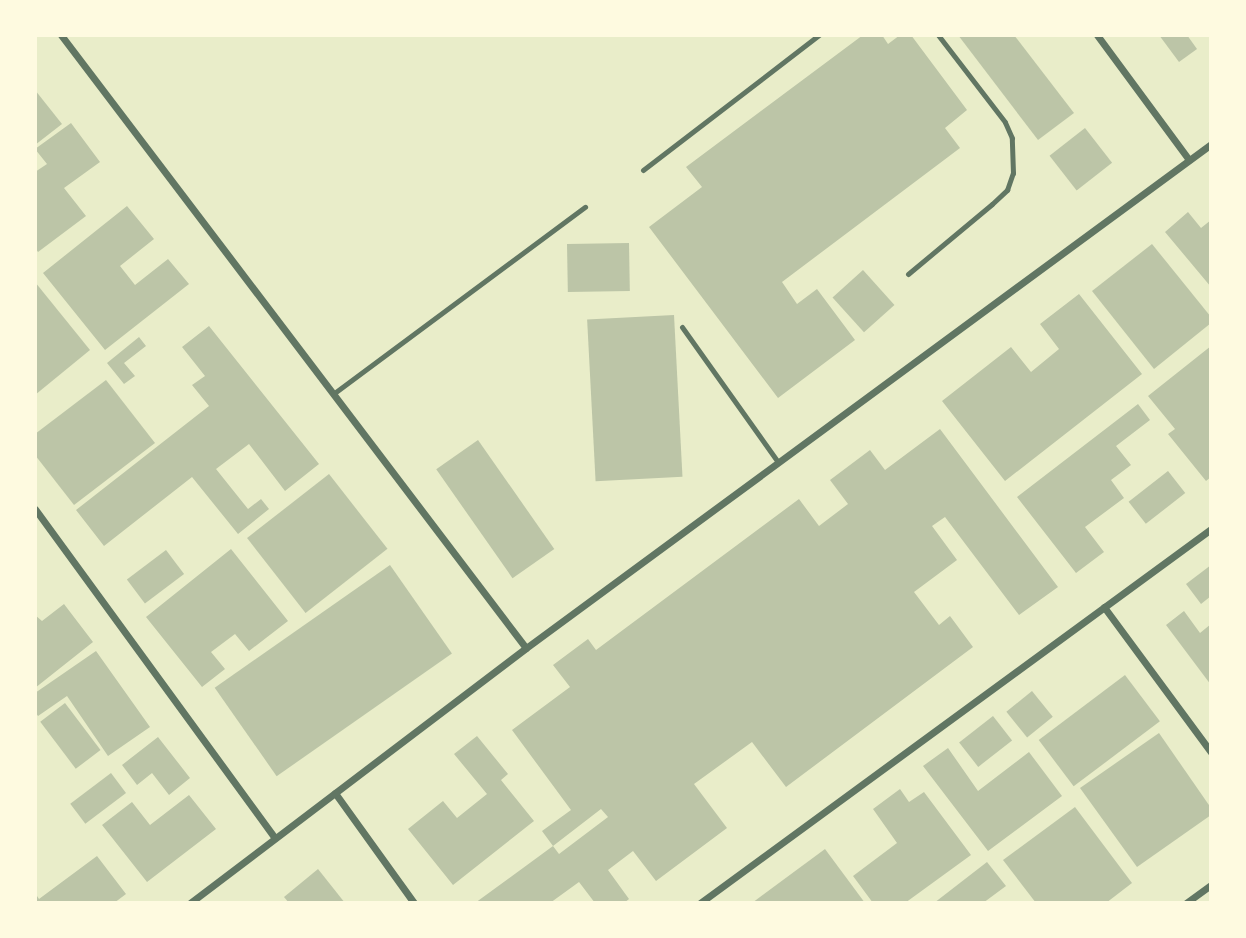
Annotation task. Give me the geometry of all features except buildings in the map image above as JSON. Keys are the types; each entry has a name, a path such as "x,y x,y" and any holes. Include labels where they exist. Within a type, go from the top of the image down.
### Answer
{"street":[{"path":"61,35 526,648"},
{"path":"1097,35 1189,160"},
{"path":"190,903 526,648 1211,144"},
{"path":"35,509 275,838"},
{"path":"700,903 1211,528"},
{"path":"1104,607 1211,752"},
{"path":"335,793 414,903"},
{"path":"1186,903 1211,885"}],"lane":[{"path":"643,170 819,35"},
{"path":"908,274 1007,190 1013,173 1013,147 1004,122 938,35"},
{"path":"333,394 585,207"},
{"path":"682,327 778,463"}]}
